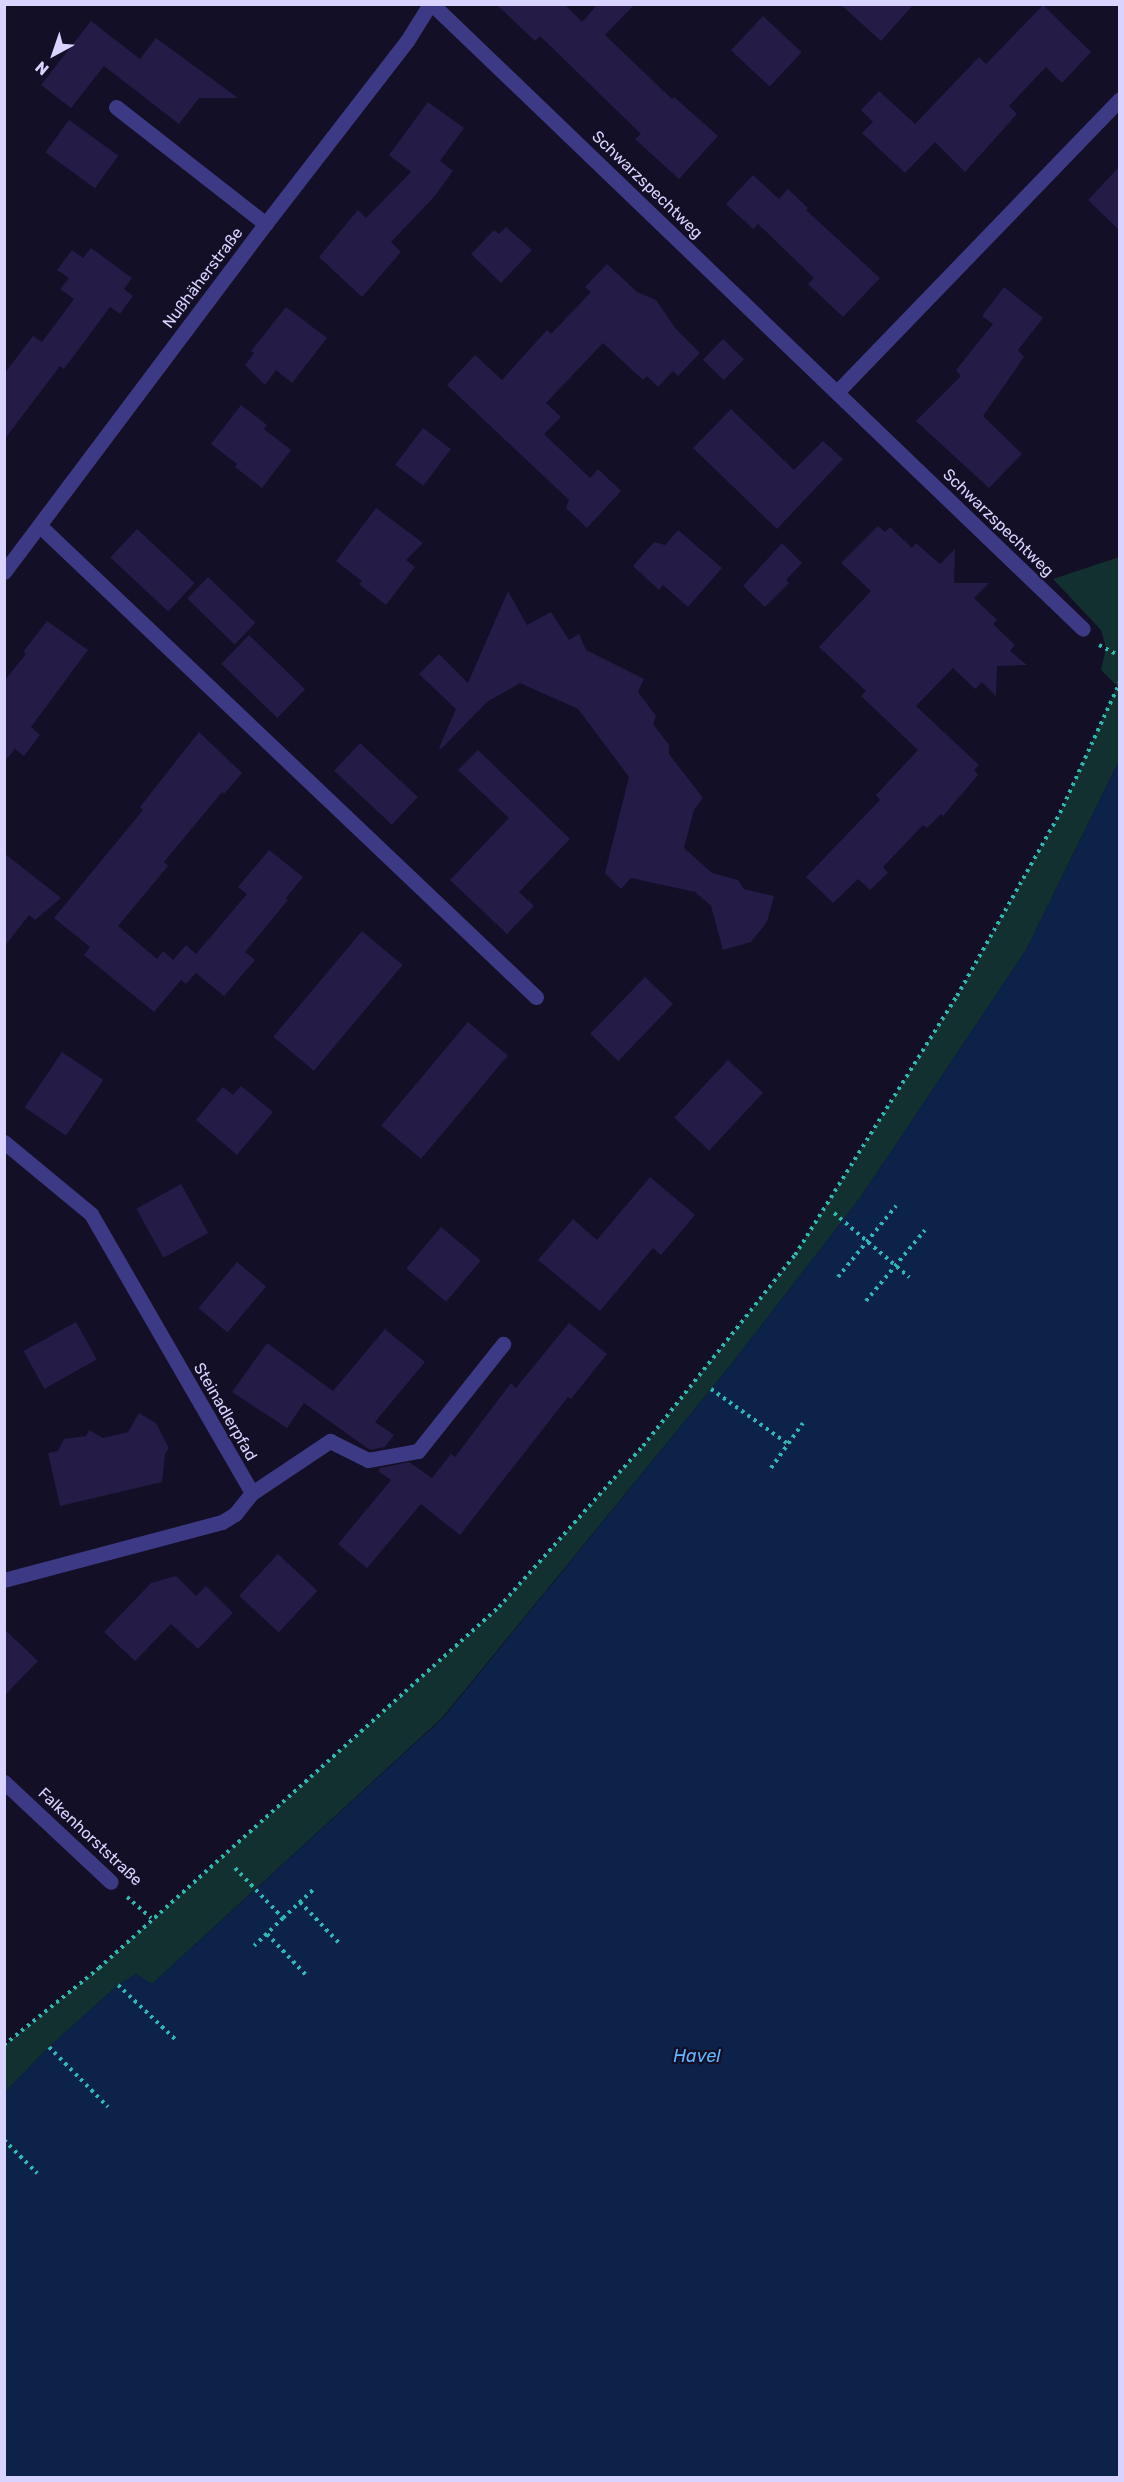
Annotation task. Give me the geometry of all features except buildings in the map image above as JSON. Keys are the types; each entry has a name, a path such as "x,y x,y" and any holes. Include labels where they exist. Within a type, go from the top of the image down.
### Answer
{"street":[{"name":"Nußhäherstraße","path":"4,572 266,224 408,41 431,4"},
{"name":"Schwarzspechtweg","path":"431,4 1083,629"},
{"path":"837,392 1119,99"},
{"path":"116,106 266,224"},
{"path":"40,526 536,997"},
{"name":"Steinadlerpfad","path":"4,1142 91,1214 252,1493"},
{"path":"4,1580 222,1522 235,1514 252,1493 330,1440 368,1460 418,1451 503,1344"},
{"name":"Falkenhorststraße","path":"4,1782 111,1882"}],"path":[{"path":"4,2045 99,1968 151,1918 499,1607 643,1446 795,1255 957,996 1060,813 1119,682"},
{"path":"838,1277 896,1206"},
{"path":"834,1213 909,1277"},
{"path":"866,1301 925,1230"},
{"path":"711,1389 788,1444"},
{"path":"771,1468 803,1423"},
{"path":"235,1868 283,1918"},
{"name":"Falkenhorststraße","path":"111,1882 151,1918"},
{"path":"254,1946 314,1888"},
{"path":"300,1902 340,1944"},
{"path":"267,1934 307,1976"},
{"path":"118,1985 176,2040"},
{"path":"49,2047 108,2107"},
{"path":"4,2140 37,2173"}],"green space":[{"path":"1119,557 1119,761 1026,950 860,1198 729,1367 442,1718 152,1984 136,1974 118,1985 49,2047 5,2092 5,2045 99,1968 499,1607 643,1446 795,1255 957,996 1060,813 1117,686 1101,670 1106,648 1101,630 1053,579"}],"water":[{"name":"Havel","path":"1119,761 1119,2477 5,2477 5,2092 49,2047 118,1985 136,1974 152,1984 443,1718 729,1367 860,1198 1026,950"}]}
